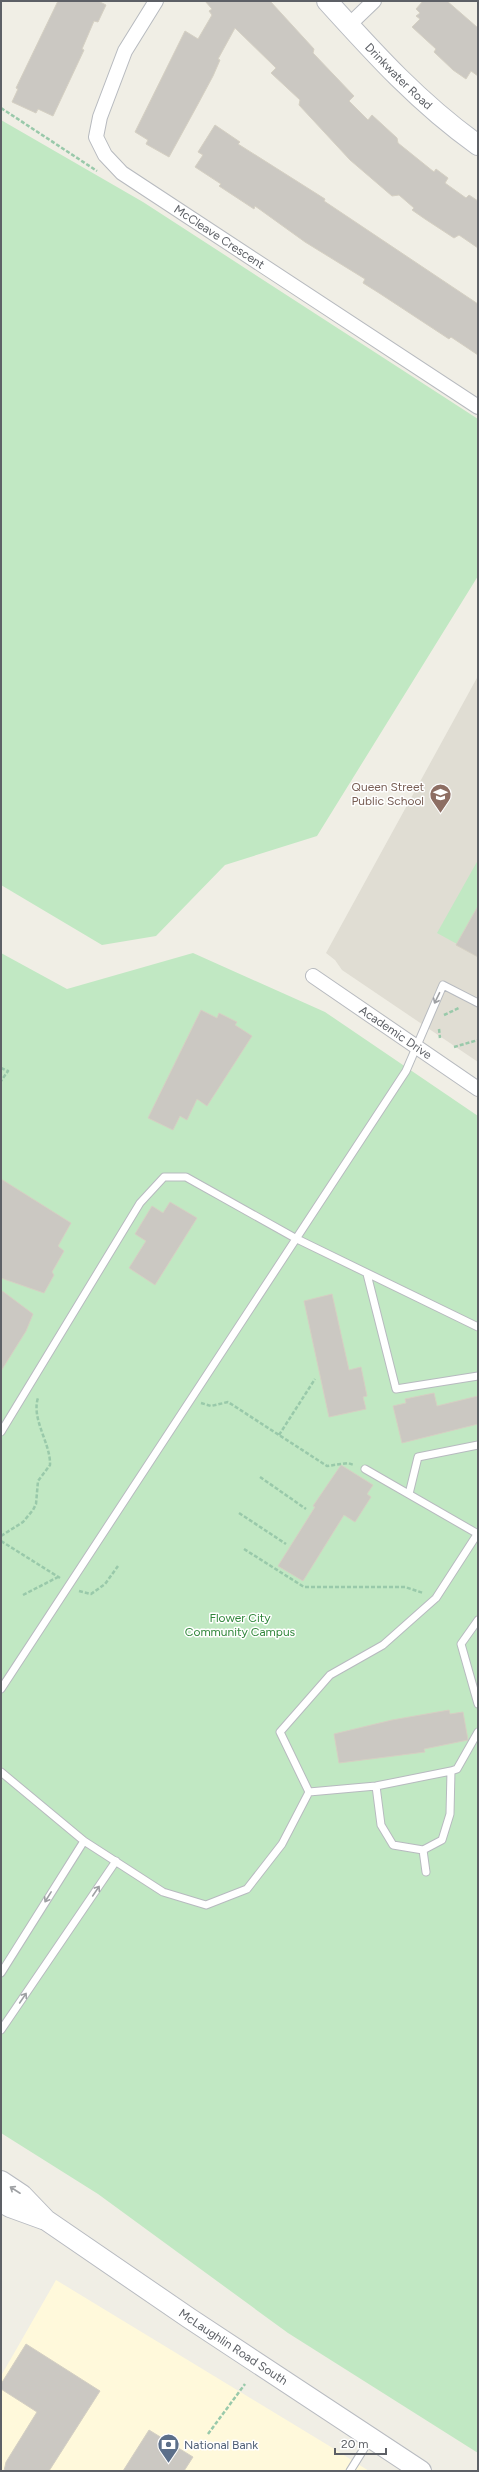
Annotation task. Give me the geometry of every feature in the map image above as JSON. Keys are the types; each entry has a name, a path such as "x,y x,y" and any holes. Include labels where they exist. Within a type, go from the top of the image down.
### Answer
{"main road":[{"name":"Drinkwater Road","path":"327,1 379,60 445,122 478,145"},
{"name":"McLaughlin Road South","path":"1,2182 22,2195 46,2220 370,2439 421,2471"},
{"name":"McLaughlin Road South","path":"1,2202 10,2207 46,2220"}],"street":[{"name":"McCleave Crescent","path":"156,1 125,51 100,117 96,136 105,156 122,173 478,407"},
{"path":"348,25 374,1"},
{"name":"Academic Drive","path":"312,976 478,1089"}],"lane":[{"path":"1,1689 295,1238 406,1071 443,985 478,1003"},
{"path":"1,1432 140,1203 164,1177 186,1177 295,1238 478,1327"},
{"path":"367,1274 396,1389 478,1376"},
{"path":"409,1494 418,1457 478,1445"},
{"path":"309,1792 280,1732 330,1675 383,1645 436,1598 478,1534 365,1469"},
{"path":"478,1620 462,1644 478,1704"},
{"path":"309,1792 376,1786 457,1769 478,1732"},
{"path":"376,1786 381,1825 393,1846 423,1850 442,1840 450,1814 451,1771"},
{"path":"1,1772 84,1841 163,1892 206,1905 247,1889 282,1844 309,1792"},
{"path":"1,1973 84,1841"},
{"path":"423,1850 426,1872"},
{"path":"1,2030 116,1861"},
{"path":"350,2471 370,2439"}],"path":[{"path":"442,1019 449,1011 462,1008"},
{"path":"440,1023 440,1038"},
{"path":"454,1048 478,1040"},
{"path":"1,1068 8,1071 1,1081"},
{"path":"279,1435 314,1379"},
{"path":"1,1536 24,1522 33,1510 36,1504 38,1481 50,1466 50,1455 39,1421 38,1398"},
{"path":"190,1399 211,1406 228,1402 327,1466 348,1463 365,1469"},
{"path":"260,1477 306,1509"},
{"path":"239,1513 286,1544"},
{"path":"1,1541 80,1592 91,1594 105,1584 118,1566"},
{"path":"244,1549 304,1588 405,1587 436,1598"},
{"path":"23,1595 58,1577"},
{"path":"208,2434 245,2384"}],"shaded area":[{"name":"Queen Street Public School","path":"478,676 478,1062 342,970 335,960 326,953"},
{"path":"56,2280 369,2471 1,2471 1,2376"}],"green space":[{"path":"1,120 143,202 478,419 478,576 317,836 225,865 156,936 102,945 1,885"},
{"path":"478,860 478,906 457,944 437,933"},
{"name":"Flower City Community Campus","path":"1,953 67,989 193,953 325,1012 478,1116 478,2453 288,2333 98,2194 1,2133"}],"building":[{"path":"58,1 98,1 106,5 98,22 94,21 82,49 84,50 53,116 38,109 36,113 12,102 18,89 16,88"},
{"path":"205,1 270,1 314,49 313,53 354,96 349,101 368,120 372,115 397,138 398,143 434,172 436,169 448,178 445,183 466,198 469,195 478,201 478,248 459,235 454,238 425,219 412,210 414,208 399,195 392,196 350,160 299,105 300,100 271,73 276,68 235,28 218,59 220,60 213,76 169,157 146,144 148,140 135,132 185,31 198,39 212,15 209,11 212,9"},
{"path":"423,1 447,1 478,28 478,76 471,71 466,79 453,70 434,52 436,49 412,27 420,19 416,16 420,13 416,9"},
{"path":"215,125 240,142 238,144 325,199 324,201 478,304 478,355 451,337 449,339 363,283 365,279 305,242 255,206 254,209 219,186 221,184 195,167 203,155 198,152"},
{"path":"478,906 478,957 456,945"},
{"path":"201,1010 217,1018 219,1013 237,1022 235,1025 252,1036 207,1106 197,1099 187,1120 180,1116 173,1130 148,1118"},
{"path":"1,1179 71,1223 58,1246 64,1251 52,1272 54,1275 44,1293 1,1278"},
{"path":"170,1202 197,1218 155,1285 129,1268 146,1241 135,1234 152,1206 163,1213"},
{"path":"1,1290 33,1314 26,1331 1,1371"},
{"path":"332,1294 349,1370 361,1367 367,1396 363,1397 366,1409 329,1417 304,1301"},
{"path":"434,1393 437,1406 478,1396 478,1424 402,1443 393,1406 406,1403 405,1399"},
{"path":"341,1465 373,1485 367,1494 371,1497 355,1522 344,1515 303,1581 278,1566 315,1507 313,1506"},
{"path":"449,1710 450,1714 463,1712 468,1740 424,1749 425,1752 339,1763 334,1734 392,1720"},
{"path":"26,2344 100,2391 49,2471 4,2471 6,2462 37,2412 1,2389 1,2384"},
{"path":"149,2430 193,2457 184,2471 123,2471"}],"place":[{"name":"Queen Street Public School","path":"440,814"},
{"name":"National Bank","path":"168,2464"}]}
